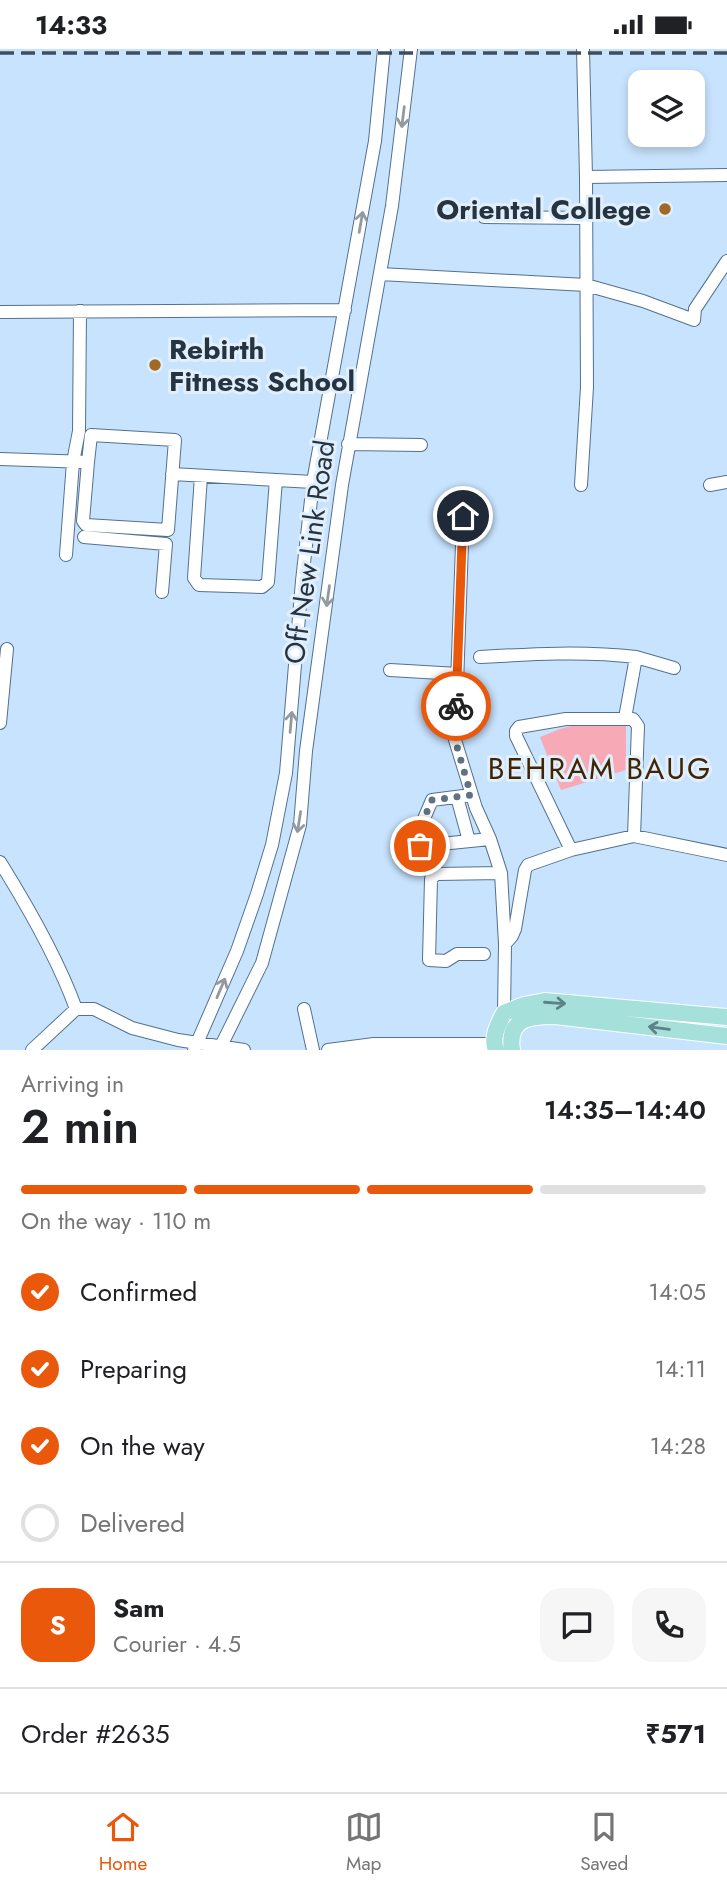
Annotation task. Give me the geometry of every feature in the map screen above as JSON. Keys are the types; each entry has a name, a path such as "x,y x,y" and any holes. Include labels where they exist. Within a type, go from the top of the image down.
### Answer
{"main road":[{"path":"495,1047 496,1028 503,1013 545,1001 727,1017"},
{"path":"512,1050 512,1035 516,1025 535,1016 727,1036"}],"street":[{"name":"Off New Link Road","path":"196,1046 237,951 272,845 286,773 313,482 376,141 384,49"},
{"name":"Off New Link Road","path":"220,1048 262,963 300,825 306,751 348,444 392,206 411,49"},
{"path":"581,485 587,387 583,49"},
{"path":"586,177 727,175"},
{"path":"484,217 586,218"},
{"path":"380,274 586,285 643,301 694,320 695,309 727,261"},
{"path":"0,311 345,310"},
{"path":"66,555 79,431 80,311"},
{"path":"162,592 168,530 175,440 91,435 83,521 86,525 168,530"},
{"path":"348,444 422,445"},
{"path":"0,459 88,462"},
{"path":"172,474 313,482"},
{"path":"201,476 194,578 199,585 262,587 268,582 276,480"},
{"path":"710,485 727,482"},
{"path":"463,516 455,740 471,795 491,839 501,873 505,944 503,1013 516,1025"},
{"path":"84,537 166,544"},
{"path":"0,723 7,649"},
{"path":"480,657 565,653 611,655 636,657 674,668"},
{"path":"625,718 636,657"},
{"path":"390,670 457,674"},
{"path":"571,850 516,736 519,726 566,719 634,719 638,726 634,836"},
{"path":"471,795 432,800 423,821 423,831 418,835 419,845 491,839"},
{"path":"457,797 469,841"},
{"path":"505,944 515,929 525,870 528,866 571,850 634,836 727,855"},
{"path":"0,862 62,974 76,1009"},
{"path":"484,954 457,954 446,961 429,960 431,879 436,874 501,873"},
{"path":"32,1050 76,1009 94,1009 132,1028 196,1046 244,1050"},
{"path":"304,1009 313,1050"},
{"path":"328,1050 374,1044 495,1047"}],"shaded area":[{"path":"590,721 626,725 626,770 561,790 540,737"}],"railway":[{"path":"0,53 727,53"}],"way so far":[{"path":"420,846 418,835 423,831 423,821 431,801 471,795 455,740 456,706"}],"place":[{"name":"Oriental College","path":"665,209"},
{"name":"Rebirth Fitness School","path":"155,365"}],"district":[{"name":"BEHRAM BAUG","path":"600,769"}],"route":[{"path":"456,706 463,516"}]}
